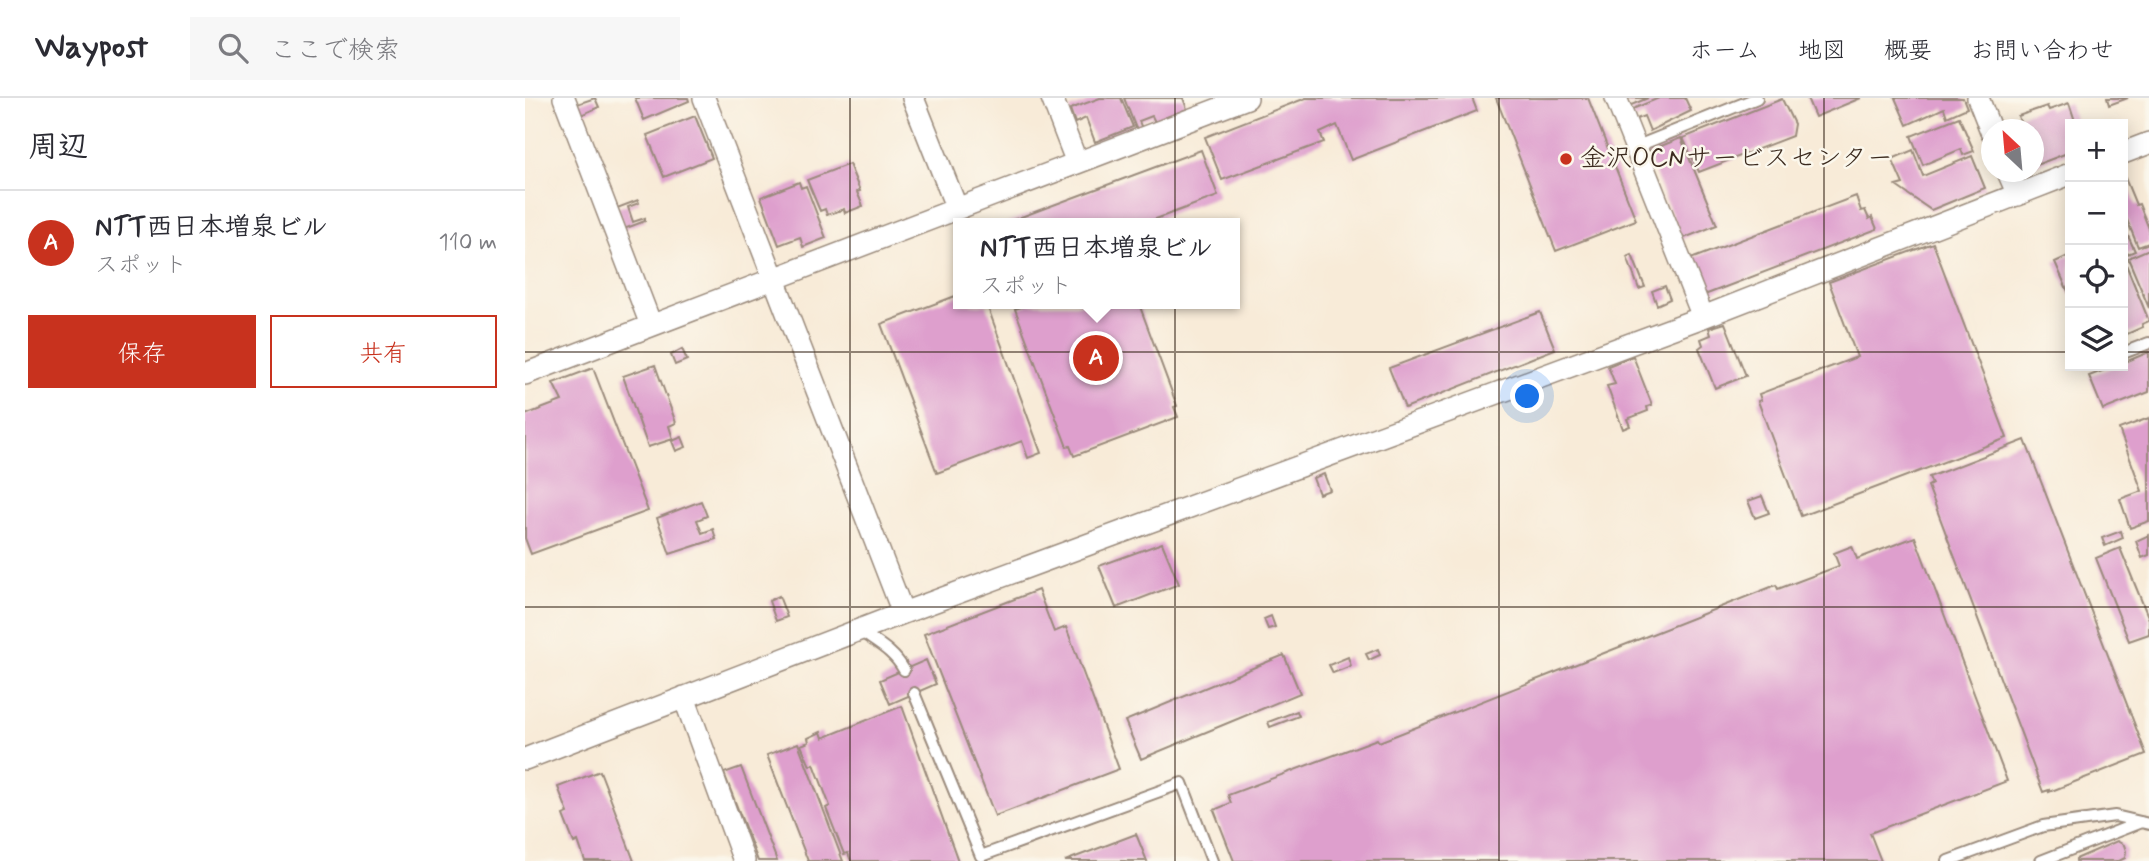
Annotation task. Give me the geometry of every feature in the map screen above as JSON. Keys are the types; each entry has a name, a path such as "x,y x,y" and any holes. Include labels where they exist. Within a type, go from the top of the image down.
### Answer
{"street":[{"path":"564,98 651,325"},
{"path":"704,98 903,613"},
{"path":"913,98 957,209"},
{"path":"1052,98 1077,163"},
{"path":"527,367 651,325 1077,163 1199,106 1247,98"},
{"path":"1616,98 1703,317"},
{"path":"1978,98 1986,119"},
{"path":"2128,151 2149,143"},
{"path":"525,759 859,629 1703,317 2065,176"},
{"path":"2012,182 2018,195"},
{"path":"684,697 744,861"}],"lane":[{"path":"1635,147 1757,98"},
{"path":"2128,351 2149,343"},
{"path":"859,629 893,653 904,670"},
{"path":"914,693 981,856 1182,783 1212,861"},
{"path":"1948,861 2043,826 2115,816 2145,823"},
{"path":"2041,861 2145,823"}],"building":[{"path":"595,98 599,107 581,115 577,104"},
{"path":"635,98 688,98 689,101 644,120"},
{"path":"1100,98 1121,98 1133,127 1095,142 1086,118 1075,123 1070,109"},
{"path":"1124,98 1183,98 1187,109 1155,122 1152,116 1139,121 1142,129 1137,131"},
{"path":"1306,98 1472,98 1477,111 1351,160 1337,125 1320,133 1324,142 1222,180 1205,137"},
{"name":"金沢OCNサービスセンター","path":"1496,98 1588,98 1636,220 1556,251"},
{"path":"1626,98 1648,98 1629,106"},
{"path":"1659,98 1685,98 1691,111 1650,131 1644,116 1634,120 1630,110"},
{"path":"1807,98 1861,98 1815,117"},
{"path":"1895,98 1963,98 1967,108 1947,117 1944,108 1907,125"},
{"path":"2107,98 2128,98 2109,105"},
{"path":"1782,99 1794,124 1792,136 1699,172 1683,138"},
{"path":"2069,103 2074,119 2065,119 2065,154 2044,162 2044,119 2019,119 2018,116 2047,106 2049,110"},
{"path":"695,116 712,158 664,177 647,135"},
{"path":"1959,117 1974,151 1963,155 1961,149 1923,165 1911,136"},
{"path":"1681,138 1717,225 1682,239 1646,152"},
{"path":"1201,150 1218,196 1159,218 1018,218"},
{"path":"1913,150 1923,176 1972,156 1985,188 1931,210 1896,186 1903,184 1892,159"},
{"path":"849,164 863,206 845,213 844,209 827,215 825,209 820,211 807,180"},
{"path":"799,182 801,188 806,186 826,238 803,247 800,237 779,245 761,197"},
{"path":"2128,185 2149,229 2149,243 2138,247 2128,222"},
{"path":"1856,196 1861,211 1865,210 1869,219 1872,217 1877,229 1707,294 1698,287 1688,260"},
{"path":"638,200 639,203 628,207 633,222 645,218 645,221 624,229 617,208"},
{"path":"2128,236 2135,251 2128,254"},
{"path":"1933,243 2007,438 1801,516 1758,401 1761,400 1759,394 1857,357 1829,282"},
{"path":"2149,249 2149,308 2128,258"},
{"path":"1632,255 1645,287 1639,289 1627,257"},
{"path":"2065,257 2065,285 2055,262"},
{"path":"2128,269 2149,321 2142,324 2143,327 2128,334"},
{"path":"1665,286 1670,299 1657,305 1652,291"},
{"path":"953,297 953,309 988,309 1041,453 1028,458 1022,441 937,473 881,324"},
{"path":"1015,309 1141,309 1177,406 1174,407 1178,417 1074,456 1070,446 1067,447"},
{"path":"1540,312 1555,349 1405,408 1389,368"},
{"path":"1725,323 1746,376 1715,388 1699,348 1703,345 1701,339 1711,335 1709,328"},
{"path":"682,349 687,360 675,365 671,355"},
{"path":"2149,352 2149,392 2103,410 2089,376 2102,371 2128,371 2128,361"},
{"path":"1633,356 1652,405 1647,407 1648,411 1627,419 1630,426 1623,429 1607,386 1615,384 1608,366"},
{"path":"655,365 676,423 669,426 673,439 648,447 623,376"},
{"path":"593,368 648,511 531,554 525,538 525,415 562,401 553,383"},
{"path":"2149,418 2149,521 2130,528 2120,499 2142,491 2119,429"},
{"path":"682,437 686,447 676,451 672,441"},
{"path":"2025,440 2146,754 2049,792 2043,792 1928,486 1932,484 1929,477"},
{"path":"1324,474 1330,490 1319,494 1313,478"},
{"path":"1762,496 1769,513 1755,518 1748,501"},
{"path":"701,501 707,516 697,520 702,533 713,529 716,539 670,554 657,518"},
{"path":"2121,531 2123,538 2105,546 2102,538"},
{"path":"2149,535 2149,555 2142,558 2136,541"},
{"path":"1915,537 2007,781 1870,833 1881,861 1234,861 1214,810 1231,803 1228,795 1377,739 1379,742 1776,585 1778,589 1839,566 1834,553 1852,546 1857,559"},
{"path":"1162,543 1179,584 1116,608 1099,566"},
{"path":"2120,548 2149,619 2149,634 2129,641 2096,558"},
{"path":"1038,590 1054,632 1066,627 1119,769 995,816 924,634"},
{"path":"779,596 787,617 776,621 769,601"},
{"path":"1271,616 1275,627 1268,629 1264,619"},
{"path":"1378,649 1380,655 1369,660 1366,654"},
{"path":"1284,655 1300,693 1141,759 1125,721"},
{"path":"1348,657 1351,666 1333,673 1329,665"},
{"path":"926,660 936,684 890,704 880,680"},
{"path":"902,706 958,861 851,861 848,853 844,854 826,808 830,806 814,764 810,766 801,745 821,732 823,738"},
{"path":"1297,711 1299,716 1270,727 1268,722"},
{"path":"798,743 843,861 808,861 767,755"},
{"path":"741,767 777,861 758,861 724,773"},
{"path":"600,771 634,861 585,861 578,841 574,843 563,815 568,813 558,787"},
{"path":"1136,834 1147,861 1065,861"},
{"path":"2117,841 2124,845 2126,851 2125,858 2119,861 2076,861 2076,859"}],"place":[{"name":"金沢OCNサービスセンター","path":"1566,159"},
{"name":"NTT西日本増泉ビル","path":"1096,358"}]}
